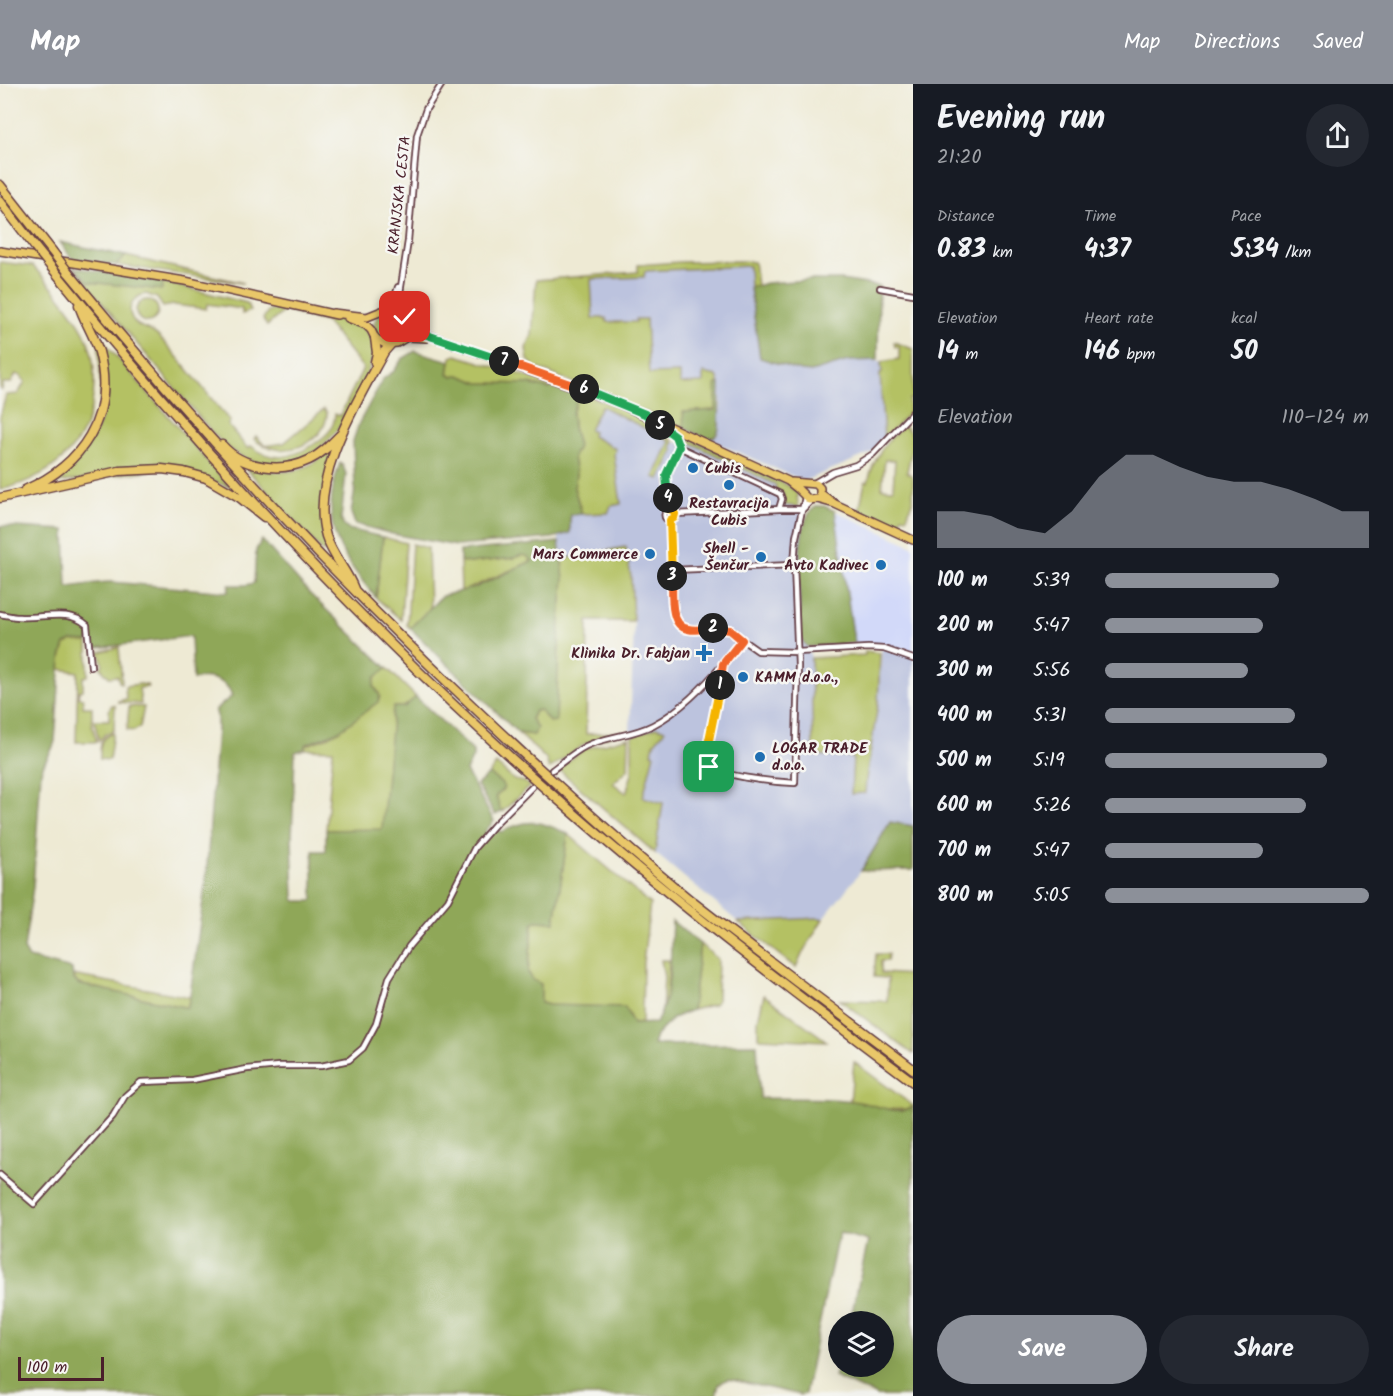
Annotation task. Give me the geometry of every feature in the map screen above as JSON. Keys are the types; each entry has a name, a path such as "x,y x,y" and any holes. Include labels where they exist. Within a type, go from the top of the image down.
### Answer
{"highway":[{"path":"0,185 68,272 203,430 263,497 357,595 531,761 688,898 913,1069"},
{"path":"0,201 78,300 187,428 272,521 430,681 583,822 682,905 773,977 913,1082"},
{"path":"10,496 54,475 66,466 82,448 96,422 101,402 102,368 93,335 82,316 78,300"},
{"path":"372,374 377,353 373,334"},
{"path":"357,595 351,580 329,545 323,514 326,481 344,430 384,352 391,344"},
{"path":"203,430 216,437 227,450 240,458 268,468 291,466 310,460 330,445 344,430"},
{"path":"0,498 119,471 162,469 206,478 231,492 258,514 272,521"}],"main road":[{"path":"0,251 175,279 333,313 367,317 387,309 401,313 417,331 579,387 645,414 913,540"},
{"path":"333,313 359,322 386,344 412,337 438,340"},
{"path":"373,334 373,318 377,313"},
{"path":"402,339 407,322"}],"street":[{"name":"KRANJSKA CESTA","path":"401,279 408,241 415,146 419,128 431,100 442,84"},
{"path":"387,309 394,300 401,279"},
{"path":"401,279 399,300 401,313"},
{"path":"880,288 913,294"},
{"path":"723,664 705,762 709,767 723,772 795,783 798,701 794,565 796,537 803,509 812,492 828,476 833,472 856,465 873,454 913,412"},
{"path":"645,414 672,433 679,447 780,494 782,499 779,509"},
{"path":"669,509 665,480 679,447"},
{"path":"669,509 675,514"},
{"path":"669,509 664,515 670,520"},
{"path":"675,514 803,509"},
{"path":"670,520 675,514"},
{"path":"670,520 674,610 677,622 684,628 690,630 724,628 758,651 797,652 868,648 884,649 913,659"},
{"path":"672,570 794,565"},
{"path":"0,614 19,617 56,615 80,619 87,625 91,667"},
{"path":"552,770 588,745 629,734 663,719 688,700 723,664 742,640"},
{"path":"0,1175 34,1204 112,1116 125,1096 141,1082 192,1080 247,1069 321,1066 349,1060 363,1048 376,1024 389,978 409,946 448,900 475,847 532,787"}],"shaded area":[{"path":"749,266 750,288 762,358 811,372 848,361 867,359 881,362 884,439 871,453 804,481 708,439 718,435 720,384 704,373 704,383 680,384 679,373 649,374 646,319 607,322 593,318 591,279 644,277 645,271"},
{"path":"601,406 670,441 660,479 674,441 686,446 689,441 777,485 783,494 784,505 798,507 803,511 800,571 801,639 811,658 813,754 853,757 852,794 865,793 878,704 882,646 913,655 913,826 890,823 861,871 823,919 738,922 655,853 663,804 643,797 657,727 632,736 630,731 634,623 631,577 562,559 558,536 570,533 570,515 609,508 621,503 614,453 591,436 589,430"},
{"path":"835,511 913,546 913,655 879,646 853,643"}],"green space":[{"path":"60,242 126,256 116,265 72,259"},
{"path":"126,256 243,283 116,265"},
{"path":"0,262 33,266 79,323 89,345 94,386 86,425 66,455 37,476 0,490 0,417 6,395 18,394 25,382 21,376 16,374 11,383 3,383 2,390 0,390"},
{"path":"754,262 757,286 750,288 749,266 645,271 644,277 591,279 593,318 606,318 607,322 636,322 636,319 646,319 649,374 680,373 680,384 703,383 703,373 717,376 720,384 716,385 717,410 684,412 684,428 535,367 528,360 526,348 532,335 536,280 638,272 638,265"},
{"path":"72,267 89,282 162,289 163,282 247,303 250,311 242,314 242,309 207,304 206,309 174,305 163,307 157,298 146,294 135,300 130,314 140,326 158,336 186,367 230,421 228,425 248,449 251,446 267,455 282,457 298,453 318,441 331,428 335,414 340,416 363,368 326,322 284,311 267,326 263,319 268,311 286,310 300,312 356,324 366,331 374,344 371,362 349,412 324,444 308,456 291,463 272,465 252,461 231,450 211,431"},
{"path":"74,267 163,282 162,290 89,282"},
{"path":"841,280 879,286 878,360 848,361 811,372 760,358 750,288 766,283"},
{"path":"143,300 151,300 158,307 158,315 151,322 143,322 136,315 136,307"},
{"path":"389,312 400,316 404,327 400,338 389,342 378,338 374,327 378,316"},
{"path":"103,341 230,487 170,468 48,484 67,470 81,455 101,419 99,344"},
{"path":"894,342 913,349 913,399 909,399 909,411 911,411 884,439 881,362 899,359 899,347 895,347"},
{"path":"415,351 450,361 448,374 453,377 459,375 479,383 529,384 550,389 552,384 580,392 572,413 578,446 573,457 576,474 574,488 582,514 570,515 570,533 552,538 457,546 392,534 355,524 351,513 355,489 353,441 359,423 383,379 394,371 402,359"},
{"path":"456,355 552,384 551,389 529,384 479,383 459,375 453,377 448,374 451,357"},
{"path":"716,384 720,384 717,434 710,438 704,437 684,428 683,412 716,410"},
{"path":"580,392 632,413 674,441 672,447 674,450 660,479 654,477 670,441 601,406 589,430 593,432 592,436 616,449 614,454 621,504 611,506 608,513 582,514 574,488 576,474 573,457 578,446 572,412"},
{"path":"324,409 327,413 325,424 310,442 287,449 265,446 284,443"},
{"path":"904,426 913,435 907,472 913,477 913,499 907,517 902,516 899,526 893,527 859,511 865,482 868,482 873,466 891,438","holes":["885,460 895,460 893,489 882,488"]},
{"path":"673,430 789,486 797,493 798,507 784,505 783,494 775,489 776,485 689,442 686,446 682,445 680,438"},
{"path":"256,436 265,446 254,439"},
{"path":"332,447 323,539 327,549 323,552 243,465 268,471 291,471 312,464"},
{"path":"340,463 346,474 341,519 344,526 348,529 383,537 376,598 351,566 336,536 331,503"},
{"path":"817,506 824,506 835,511 853,643 807,647 801,639 799,573 802,536 810,512"},
{"path":"0,526 65,530 67,587 111,582 228,592 229,585 254,583 256,550 262,540 310,594 387,668 375,678 374,686 380,696 378,702 339,731 305,745 305,749 295,752 292,839 294,899 296,901 313,899 313,851 326,851 326,830 382,829 393,707 404,707 416,697 473,751 473,757 466,771 494,821 485,831 487,835 494,827 501,832 519,824 535,822 568,834 555,922 536,921 533,923 528,972 533,980 541,984 541,1003 625,1007 633,1024 656,1023 668,987 672,921 700,944 692,1010 673,1018 656,1036 653,1045 757,1044 760,1098 839,1099 897,1110 909,1109 913,1106 913,1396 877,1396 834,1377 894,1377 894,1311 852,1311 868,1241 840,1233 805,1394 728,1379 719,1384 716,1396 0,1396","holes":["191,636 193,680 210,678 222,682 230,690 232,696 215,710 217,729 206,879 189,1002 187,1007 184,1007 78,984 73,978 72,969 29,958 24,949 33,887 41,772 55,741 61,658 65,644 72,641 88,642 89,637 93,646 97,648"]},
{"path":"383,537 406,543 401,620 376,598"},
{"path":"559,542 564,579 556,721 549,722 540,710 535,711 531,719 537,728 534,735 518,733 410,628 442,596 476,587 532,561 524,555 469,563 460,561 460,551"},
{"path":"412,544 428,548 430,609 410,628 407,625"},
{"path":"626,547 631,577 633,621 588,621 586,734 617,732 617,734 585,744 549,769 546,759 518,733 534,735 531,720 535,711 540,710 560,616 562,559"},
{"path":"526,555 532,561 461,592 460,561 469,563 514,558"},
{"path":"72,641 88,642 88,676 83,677 83,690 79,691 78,697 83,698 83,707 92,707 92,725 97,742 76,742 78,672 60,669 65,644"},
{"path":"119,647 122,683 119,682 118,676 109,677 100,667 103,665 99,652"},
{"path":"865,651 880,653 878,704 865,793 851,794 853,757 813,755 811,658 865,655"},
{"path":"387,668 416,697 404,707 393,707 384,826 380,830 326,830 333,750 305,749 305,746 328,737 379,693 374,686 375,678"},
{"path":"140,684 148,687 139,688 141,704 118,702 126,699 125,686"},
{"path":"115,705 114,730 105,734 99,741 94,720 109,720 109,709"},
{"path":"129,706 144,707 140,727 134,731 127,730"},
{"path":"657,727 665,730 654,743 652,753 654,754 643,797 663,803 655,853 558,769 584,749 629,737 628,769 613,783 626,793 632,774 632,736"},
{"path":"113,733 109,760 100,759 100,747 103,740"},
{"path":"496,764 514,780 525,782 530,786 503,811 500,809 496,796 502,784 489,774"},
{"path":"489,774 504,788 496,796 500,809 503,811 495,815 477,785"},
{"path":"890,822 913,826 913,870 861,871"},
{"path":"568,834 650,904 643,963 642,1023 633,1024 627,1011 541,1003 536,982 528,972 533,923 536,921 555,922"},
{"path":"823,919 796,968 738,922"},
{"path":"700,944 718,959 717,1000 715,1004 692,1010"},
{"path":"876,954 888,954 887,961 881,961 881,973 913,975 913,1054 840,1000 887,1001 888,978 874,977"},
{"path":"661,960 669,960 667,996 662,1011 664,977"},
{"path":"72,975 190,997 187,1007 184,1007 78,984"},
{"path":"764,995 826,1041 758,1038 758,1020"},
{"path":"854,1062 912,1105 910,1109 885,1109 850,1101"}],"place":[{"name":"Cubis","path":"693,468"},
{"name":"Restavracija Cubis","path":"729,485"},
{"name":"Mars Commerce","path":"650,554"},
{"name":"Shell - Šenčur","path":"761,557"},
{"name":"Avto Kadivec","path":"881,565"},
{"name":"Klinika Dr. Fabjan","path":"704,653"},
{"name":"KAMM d.o.o.,","path":"743,677"},
{"name":"LOGAR TRADE d.o.o.","path":"760,757"}],"route":[{"path":"405,317 411,327 438,340 579,387 645,414 675,436 679,447 665,480 669,509 675,512 674,518 670,520 675,617 684,628 690,630 724,628 742,640 723,664 705,762 709,767"}]}
